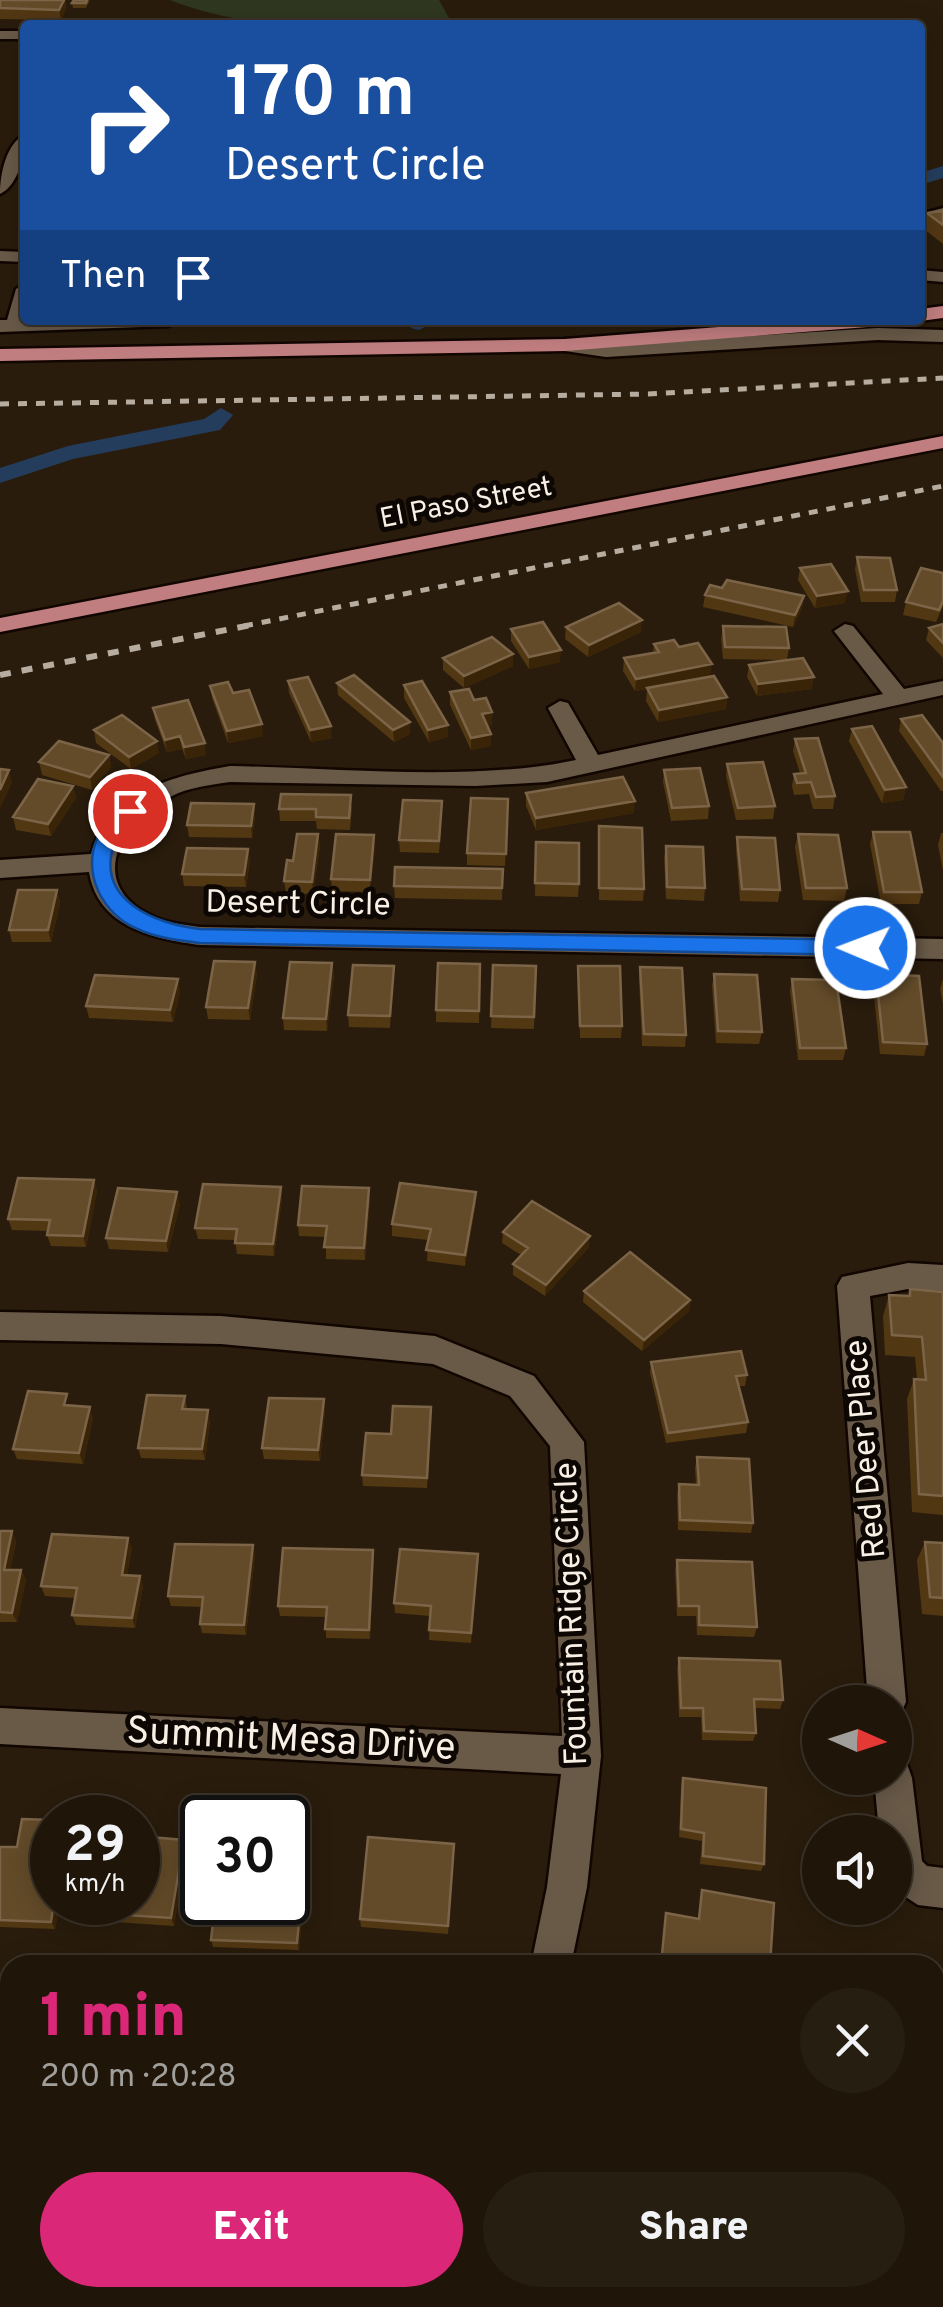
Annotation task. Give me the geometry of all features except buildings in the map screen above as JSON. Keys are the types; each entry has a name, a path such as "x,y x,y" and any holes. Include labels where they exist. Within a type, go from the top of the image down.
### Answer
{"main road":[{"path":"0,355 566,345 800,325"},
{"name":"El Paso Street","path":"0,625 943,442"}],"street":[{"path":"0,190 13,161"},
{"path":"20,300 8,326 35,325"},
{"path":"566,345 606,351 878,334 943,336"},
{"path":"845,631 899,698"},
{"path":"0,870 101,862 107,837 130,811 160,791 194,780 230,774 476,778 592,766 943,688"},
{"path":"560,708 592,766"},
{"name":"Desert Circle","path":"101,862 108,896 133,918 164,932 200,936 943,949"},
{"name":"Red Deer Place","path":"887,1685 853,1286 908,1276 943,1278"},
{"name":"Fountain Ridge Circle","path":"0,1326 221,1330 435,1350 522,1386 567,1442 582,1756 567,1886 553,1955"},
{"name":"Summit Mesa Drive","path":"0,1726 582,1756"},
{"path":"895,1795 904,1870 918,1885 943,1888"}],"green space":[{"path":"170,0 439,0 450,20 246,20"}],"waterway":[{"path":"925,177 943,172"},
{"path":"0,476 68,453 212,425 221,415"}],"railway":[{"path":"0,404 648,394 943,378"},
{"path":"244,626 943,486"},
{"path":"0,675 256,624"}],"route":[{"path":"130,811 107,837 101,862 108,896 133,918 164,932 200,936 865,948"}]}
